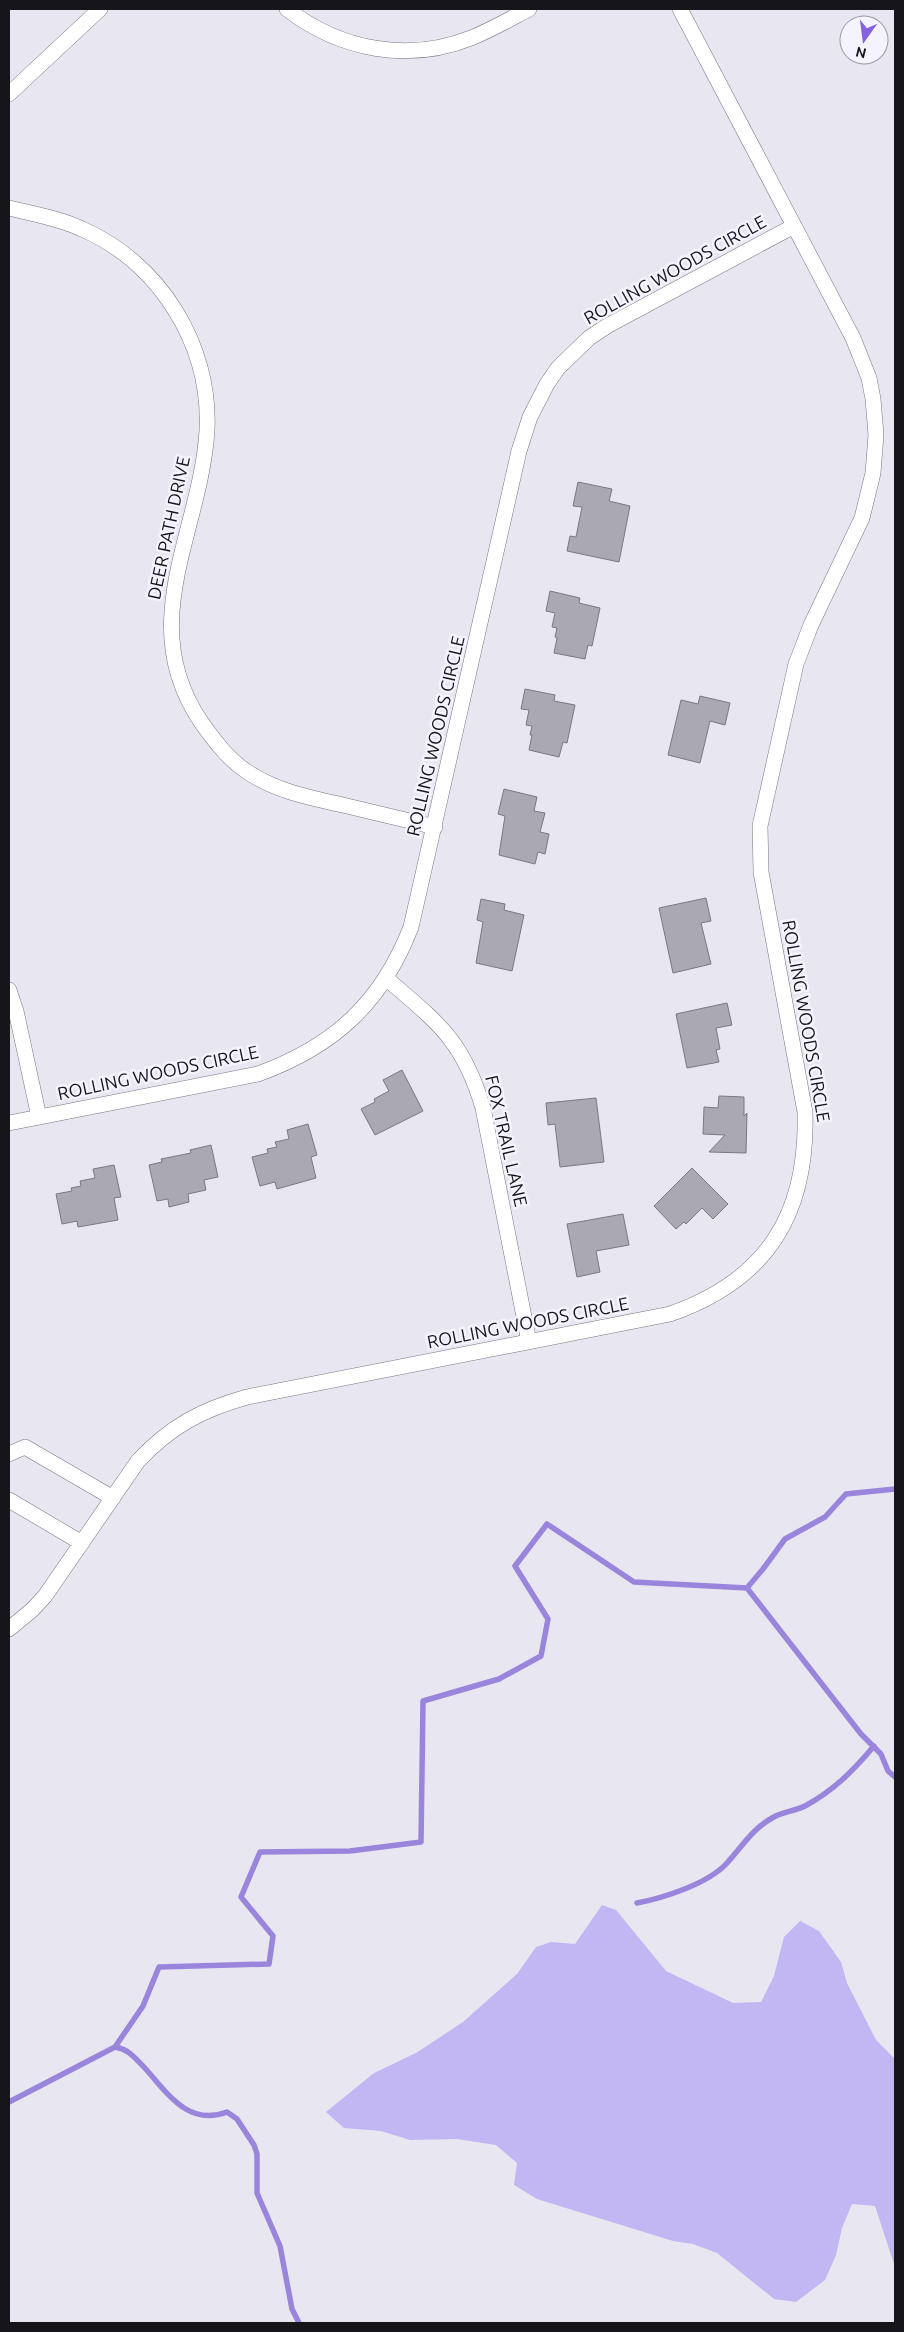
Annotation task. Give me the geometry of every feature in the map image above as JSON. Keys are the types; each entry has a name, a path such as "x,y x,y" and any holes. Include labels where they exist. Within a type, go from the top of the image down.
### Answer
{"street":[{"path":"9,94 100,9"},
{"path":"287,9 314,28 339,39 365,48 406,51 445,46 470,38 529,9"},
{"name":"ROLLING WOODS CIRCLE","path":"9,1629 32,1610 45,1596 138,1461 157,1441 184,1421 214,1406 247,1396 670,1314 695,1305 718,1293 750,1269 771,1244 791,1210 801,1178 806,1145 805,1112 761,872 760,826 796,664 811,624 862,518 873,473 876,435 873,399 862,358 680,9"},
{"name":"DEER PATH DRIVE","path":"9,208 62,221 81,228 100,237 129,256 152,278 173,306 187,330 197,356 205,394 207,430 202,465 174,585 171,632 176,665 184,690 196,714 214,740 244,770 281,790 435,827"},
{"name":"ROLLING WOODS CIRCLE","path":"9,1123 236,1079 280,1066 314,1049 344,1027 370,1002 401,954 411,927 519,451 530,417 547,384 573,352 607,326 794,226"},
{"name":"FOX TRAIL LANE","path":"387,978 445,1030 460,1050 474,1078 483,1108 529,1342"},
{"path":"9,990 16,1011 39,1117"},
{"path":"9,1454 25,1446 113,1498"},
{"path":"9,1500 82,1543"}],"shaded area":[{"path":"602,1905 616,1910 666,1971 733,2003 761,2002 774,1976 784,1937 800,1921 819,1931 841,1962 847,1983 876,2040 895,2059 895,2267 875,2206 852,2204 842,2228 836,2255 825,2280 796,2302 774,2299 717,2253 693,2244 673,2241 537,2199 514,2185 517,2163 496,2145 457,2139 410,2140 381,2131 344,2128 326,2112 374,2073 416,2053 463,2022 517,1974 536,1947 551,1942 575,1944"}],"building":[{"path":"578,482 612,489 609,501 630,506 619,562 567,551 570,536 576,537 582,507 573,506"},
{"path":"550,591 580,598 579,603 600,608 592,646 588,645 585,659 554,653 557,628 552,627 555,613 546,611"},
{"path":"525,689 555,695 554,701 575,705 567,743 563,742 559,757 529,750 532,726 526,725 529,710 521,709"},
{"path":"700,696 730,703 725,725 710,721 700,763 668,755 681,700 698,704"},
{"path":"504,789 537,797 534,811 545,813 540,832 549,834 545,854 538,852 535,864 499,855 505,816 498,814"},
{"path":"706,898 711,921 701,923 711,964 673,973 659,908"},
{"path":"481,899 505,904 504,910 524,915 512,971 476,963 483,922 477,920"},
{"path":"727,1003 732,1025 716,1028 720,1049 716,1050 719,1062 687,1068 676,1014"},
{"path":"402,1070 423,1111 375,1135 361,1109 375,1102 374,1099 389,1091 383,1080"},
{"path":"719,1096 744,1097 744,1116 747,1113 746,1153 709,1152 725,1135 703,1134 704,1107 718,1108"},
{"path":"596,1098 604,1162 560,1167 555,1124 548,1125 546,1103"},
{"path":"308,1124 317,1155 311,1157 316,1178 277,1189 275,1182 260,1186 252,1157 268,1153 267,1149 277,1147 275,1142 289,1139 287,1130"},
{"path":"211,1145 218,1177 204,1180 206,1190 188,1194 189,1202 169,1207 168,1199 157,1201 149,1165 162,1162 161,1159 191,1153 190,1150"},
{"path":"114,1165 121,1197 114,1198 118,1220 78,1227 77,1221 62,1224 56,1194 72,1191 71,1188 81,1186 80,1181 95,1178 93,1169"},
{"path":"692,1168 728,1204 713,1219 702,1208 686,1224 684,1222 676,1229 654,1206"},
{"path":"623,1214 629,1245 596,1251 600,1272 577,1277 567,1224"}],"waterway":[{"path":"747,1588 785,1539 825,1517 846,1494 895,1489"},
{"path":"9,2102 115,2047 143,2006 159,1967 269,1964 273,1936 241,1897 260,1852 350,1851 421,1842 423,1701 499,1679 541,1656 548,1619 515,1566 547,1524 634,1582 747,1588"},
{"path":"747,1588 861,1734 881,1754 888,1771 895,1777"},
{"path":"637,1903 685,1889 719,1871 752,1833 776,1816 805,1806 825,1794 850,1772 874,1746"},
{"path":"115,2047 130,2054 170,2096 189,2111 200,2115 227,2112 237,2119 254,2145 257,2154 257,2193 280,2246 292,2309 299,2323"}]}
